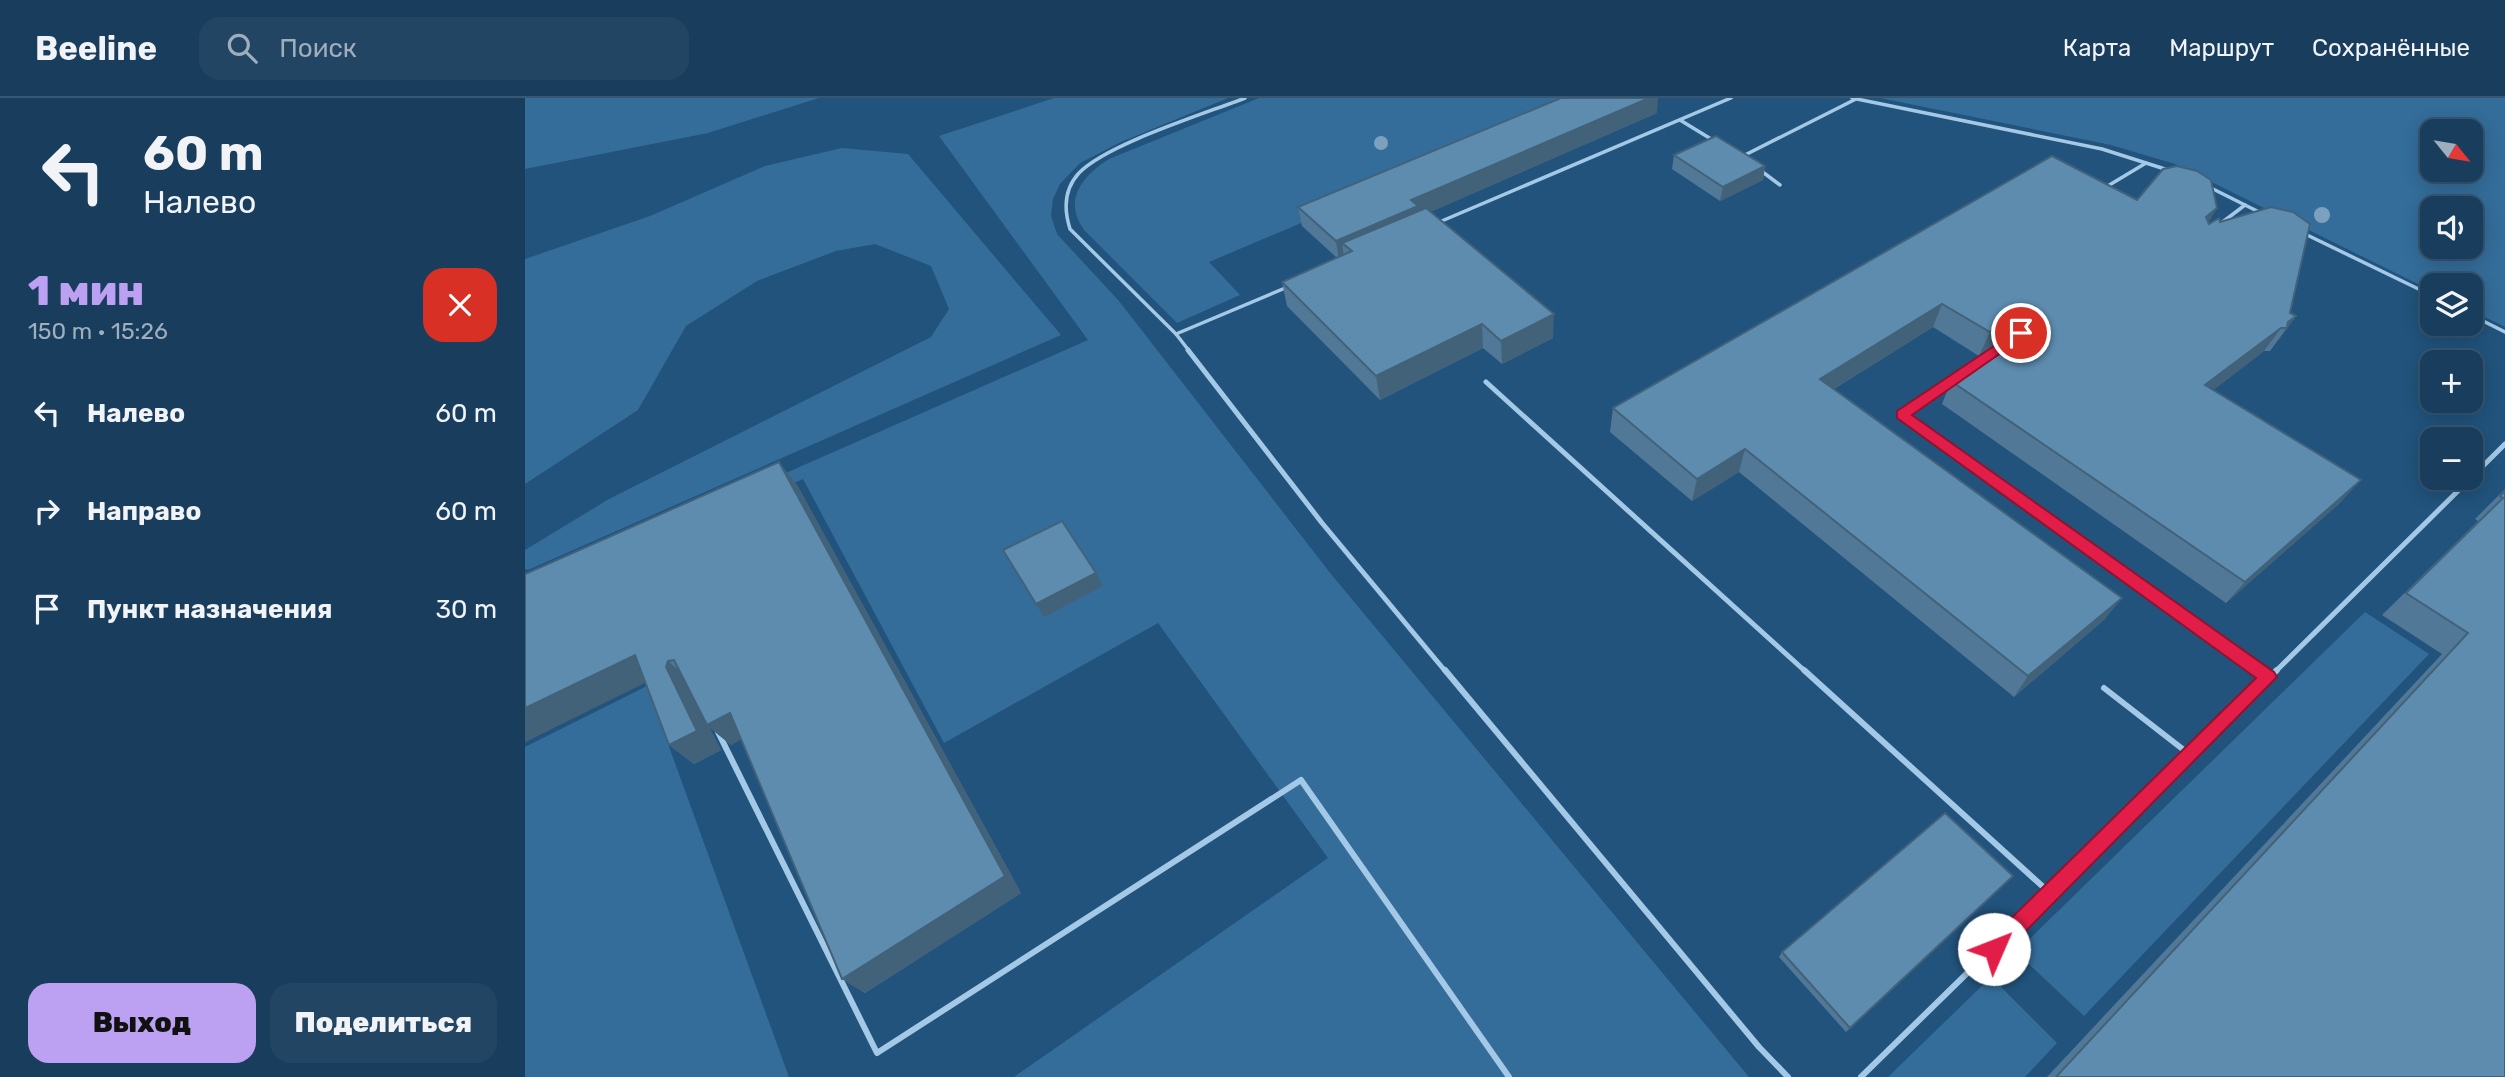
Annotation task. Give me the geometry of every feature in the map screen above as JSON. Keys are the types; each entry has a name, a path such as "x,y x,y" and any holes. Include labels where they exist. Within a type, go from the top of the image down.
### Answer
{"lane":[{"path":"1245,98 1099,160 1080,171 1065,197 1065,211 1070,229 1176,334 1331,534 1759,1047 1788,1077"},
{"path":"1428,227 1731,98"},
{"path":"1741,157 1854,98 2102,149 2170,170"},
{"path":"1680,120 1720,145"},
{"path":"1731,151 1780,184"},
{"path":"2106,187 2147,163"},
{"path":"2203,184 2270,217"},
{"path":"2216,228 2245,205"},
{"path":"2295,229 2420,290"},
{"path":"1176,334 1302,280"},
{"path":"2483,321 2505,332"},
{"path":"2010,340 1902,415 2268,677"},
{"path":"1486,382 2051,894"},
{"path":"2483,466 2505,444"},
{"path":"1861,1077 2051,894 2189,754 2459,490"},
{"path":"2104,688 2189,754"},
{"path":"713,723 877,1053 1301,780 1509,1077"}],"shaded area":[{"path":"525,98 819,98 708,133 525,169"},
{"path":"1054,98 1228,98 1121,142 1080,163 1060,184 1053,199 1051,216 1057,234 1119,301 1331,574 1749,1077 1014,1077 1328,858 1158,623 944,743 803,479 525,603 525,588 1088,340 939,136"},
{"path":"1259,98 1596,98 1209,262 1240,295 1177,323 1085,231 1075,209 1078,190 1091,173 1109,159"},
{"path":"1880,98 2505,98 2505,327 2483,316 2483,273 2420,273 2420,285 2175,164 2111,145"},
{"path":"842,148 908,154 1061,335 528,570 525,569 525,550 609,499 931,337 949,309 931,266 875,244 836,251 757,281 686,326 638,410 525,484 525,259 650,216 765,166"},
{"path":"2365,612 2429,654 2084,1016 2016,952"},
{"path":"647,686 789,1077 525,1077 525,747"},
{"path":"1991,977 2057,1043 2025,1077 1888,1077"}],"building":[{"path":"1561,98 1649,98 1411,200 1418,206 1336,241 1298,207"},
{"path":"1716,136 1765,166 1723,187 1674,155"},
{"path":"2052,156 2137,200 2163,169 2177,166 2197,171 2211,180 2217,208 2206,217 2209,224 2219,218 2220,222 2271,207 2293,212 2310,224 2290,313 2296,316 2288,322 2287,328 2281,328 2205,385 2361,480 2245,582 1951,381 2009,344 2000,339 2035,313 2035,307 2029,306 1990,332 1942,304 1820,379 2122,598 2028,676 1745,449 1697,479 1613,408"},
{"path":"1426,208 1554,314 1501,341 1482,324 1376,376 1282,282 1352,251 1342,243"},
{"path":"779,462 1005,876 842,979 730,713 707,725 674,660 668,661 666,667 697,731 669,745 635,655 525,708 525,574"},
{"path":"2505,491 2505,1077 2056,1077 2468,633 2406,593 2503,498 2500,496"},
{"path":"1062,521 1096,573 1036,604 1003,550"},
{"path":"1945,813 2013,876 1850,1028 1782,952"}],"route":[{"path":"1994,949 2268,677 1902,415 2021,333"}]}
